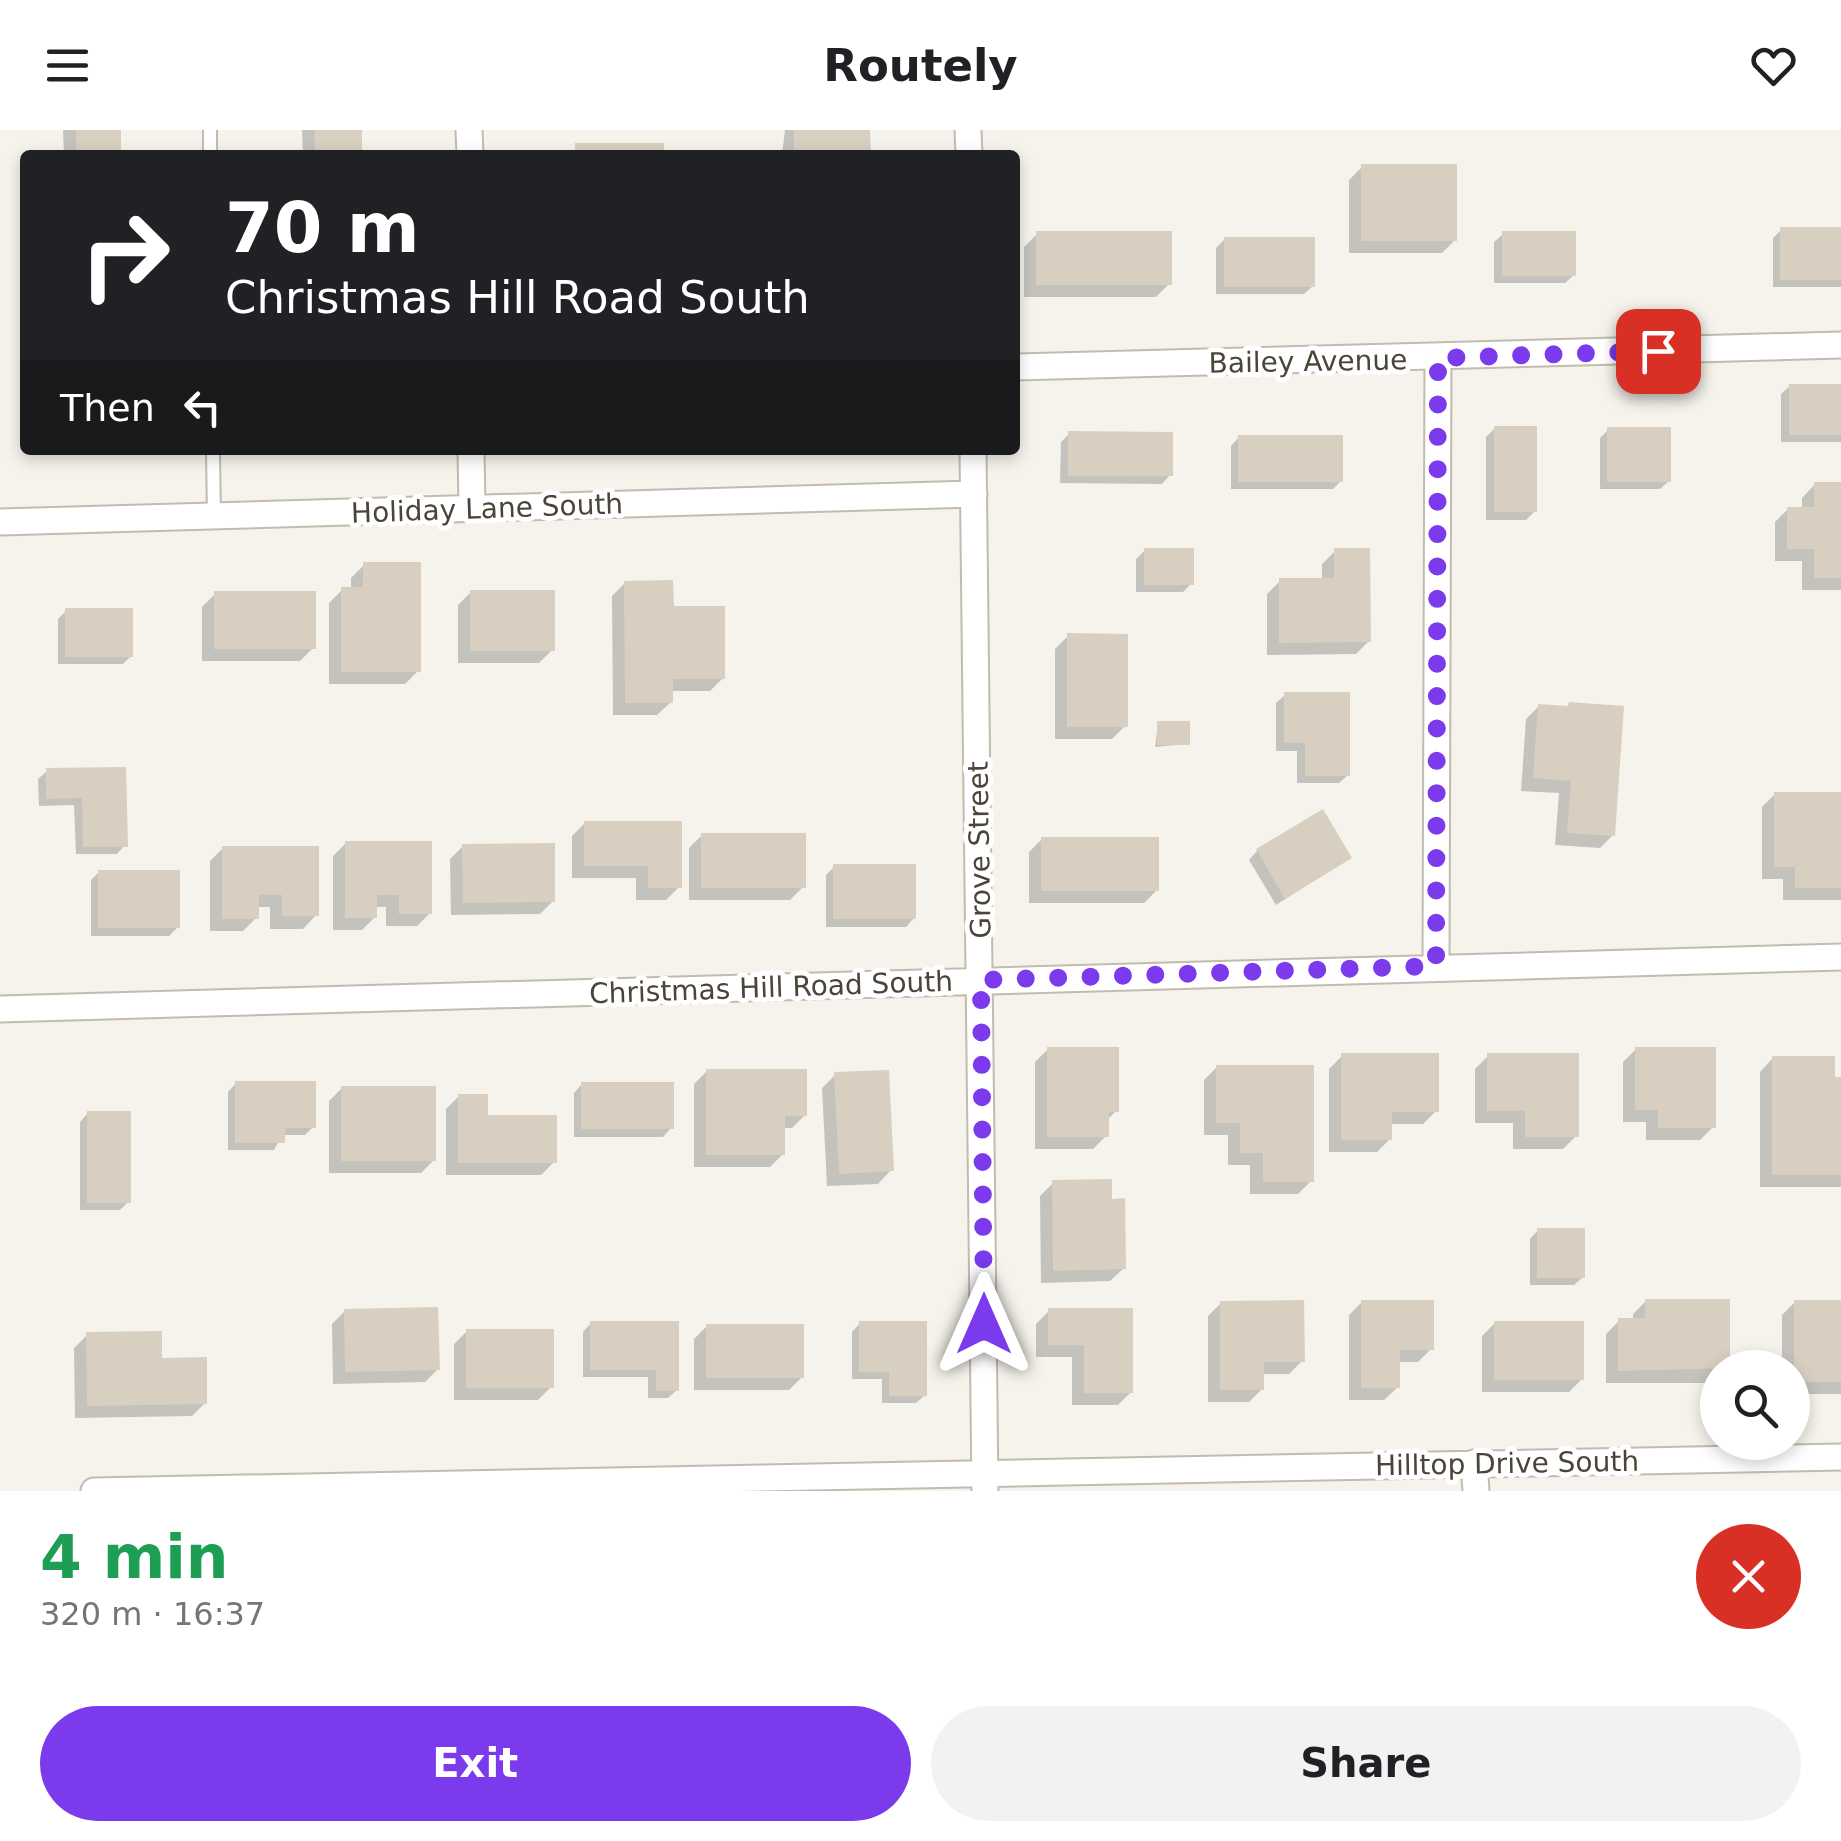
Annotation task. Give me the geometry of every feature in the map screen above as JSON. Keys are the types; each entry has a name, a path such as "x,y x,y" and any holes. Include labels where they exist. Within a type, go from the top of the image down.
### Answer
{"street":[{"name":"Bailey Avenue","path":"1020,367 1841,345"},
{"path":"1436,966 1438,358"},
{"path":"472,455 472,508"},
{"name":"Grove Street","path":"973,455 985,1483"},
{"name":"Holiday Lane South","path":"0,522 974,494"},
{"name":"Christmas Hill Road South","path":"0,1008 1841,957"},
{"name":"Hilltop Drive South","path":"94,1491 985,1483 1474,1463 1841,1458"},
{"path":"1474,1463 1476,1491"}],"lane":[{"path":"213,455 214,518"}],"building":[{"path":"76,130 121,130 121,150 76,150"},
{"path":"314,130 362,130 362,150 315,150"},
{"path":"794,130 870,130 871,150 794,150"},
{"path":"575,143 664,143 664,150 575,150"},
{"path":"1361,164 1457,164 1457,241 1361,241"},
{"path":"1780,227 1841,227 1841,280 1780,280"},
{"path":"1036,231 1172,231 1172,285 1036,285"},
{"path":"1502,231 1576,231 1576,276 1502,276"},
{"path":"1224,237 1315,237 1315,287 1224,287"},
{"path":"1789,384 1841,384 1841,435 1789,435"},
{"path":"1494,426 1537,426 1537,512 1494,512"},
{"path":"1607,427 1671,427 1671,482 1607,482"},
{"path":"1068,431 1173,432 1173,476 1068,476"},
{"path":"1238,435 1343,435 1343,482 1238,482"},
{"path":"1814,482 1841,482 1841,578 1814,578 1814,549 1787,549 1787,507 1814,507"},
{"path":"1144,548 1194,548 1194,585 1144,585"},
{"path":"1334,548 1370,548 1371,642 1279,643 1279,578 1334,578"},
{"path":"363,562 421,562 421,672 341,672 341,587 363,587"},
{"path":"673,580 674,606 725,606 725,679 673,679 673,703 625,703 624,581"},
{"path":"470,590 555,590 555,651 470,651"},
{"path":"214,591 316,591 316,649 214,649"},
{"path":"65,608 133,608 133,657 65,657"},
{"path":"1067,633 1128,634 1128,727 1067,727"},
{"path":"1284,692 1350,692 1350,776 1305,776 1305,743 1284,743"},
{"path":"1569,702 1624,706 1615,836 1567,833 1571,781 1533,778 1538,704 1568,706"},
{"path":"1157,721 1190,721 1190,745 1157,745"},
{"path":"126,767 128,847 83,847 82,798 46,799 46,768"},
{"path":"1774,792 1841,792 1841,888 1795,888 1795,867 1774,867"},
{"path":"1323,809 1352,858 1285,899 1256,849"},
{"path":"584,821 682,821 682,888 648,888 648,866 584,866"},
{"path":"701,833 806,833 806,888 701,888"},
{"path":"1041,837 1159,837 1159,891 1041,891"},
{"path":"345,841 432,841 432,914 399,914 399,895 377,895 377,918 345,918"},
{"path":"555,843 555,902 463,903 462,844"},
{"path":"222,846 319,846 319,916 282,916 282,895 259,895 259,919 222,919"},
{"path":"833,864 916,864 916,919 833,919"},
{"path":"98,870 180,870 180,928 98,928"},
{"path":"1047,1047 1119,1047 1119,1112 1109,1112 1109,1137 1047,1137"},
{"path":"1635,1047 1716,1047 1716,1128 1658,1128 1658,1110 1635,1110"},
{"path":"1341,1053 1439,1053 1439,1112 1392,1112 1392,1140 1341,1140"},
{"path":"1487,1053 1579,1053 1579,1137 1525,1137 1525,1111 1487,1111"},
{"path":"1772,1056 1835,1056 1835,1077 1841,1077 1841,1175 1772,1175"},
{"path":"1216,1065 1314,1065 1314,1182 1263,1182 1263,1153 1240,1153 1240,1123 1216,1123"},
{"path":"706,1069 807,1069 807,1116 785,1116 785,1155 706,1155"},
{"path":"889,1070 894,1171 839,1174 834,1072"},
{"path":"235,1081 316,1081 316,1128 285,1128 285,1143 235,1143"},
{"path":"581,1082 674,1082 674,1129 581,1129"},
{"path":"341,1086 436,1086 436,1161 341,1161"},
{"path":"458,1094 488,1094 488,1115 557,1115 557,1163 458,1163"},
{"path":"87,1111 131,1111 131,1203 87,1203"},
{"path":"1112,1179 1112,1199 1125,1198 1126,1269 1053,1271 1052,1180"},
{"path":"1537,1228 1585,1228 1585,1278 1537,1278"},
{"path":"1645,1299 1730,1299 1730,1350 1700,1350 1700,1369 1618,1371 1618,1318 1645,1318"},
{"path":"1304,1300 1305,1362 1264,1362 1264,1390 1220,1390 1220,1301"},
{"path":"1361,1300 1434,1300 1434,1350 1400,1350 1400,1388 1361,1388"},
{"path":"1794,1300 1841,1300 1841,1382 1810,1382 1810,1350 1794,1350"},
{"path":"438,1307 440,1370 345,1372 344,1309"},
{"path":"1048,1308 1133,1308 1133,1393 1084,1393 1084,1345 1048,1345"},
{"path":"590,1321 679,1321 679,1391 656,1391 656,1370 590,1370"},
{"path":"859,1321 927,1321 927,1396 889,1396 889,1372 859,1372"},
{"path":"1494,1321 1584,1321 1584,1380 1494,1380"},
{"path":"706,1324 804,1324 804,1378 706,1378"},
{"path":"466,1329 554,1329 554,1388 466,1388"},
{"path":"162,1331 162,1358 207,1357 207,1404 87,1406 86,1332"}],"route":[{"path":"984,1324 981,980 1436,966 1438,358 1658,351"}]}
